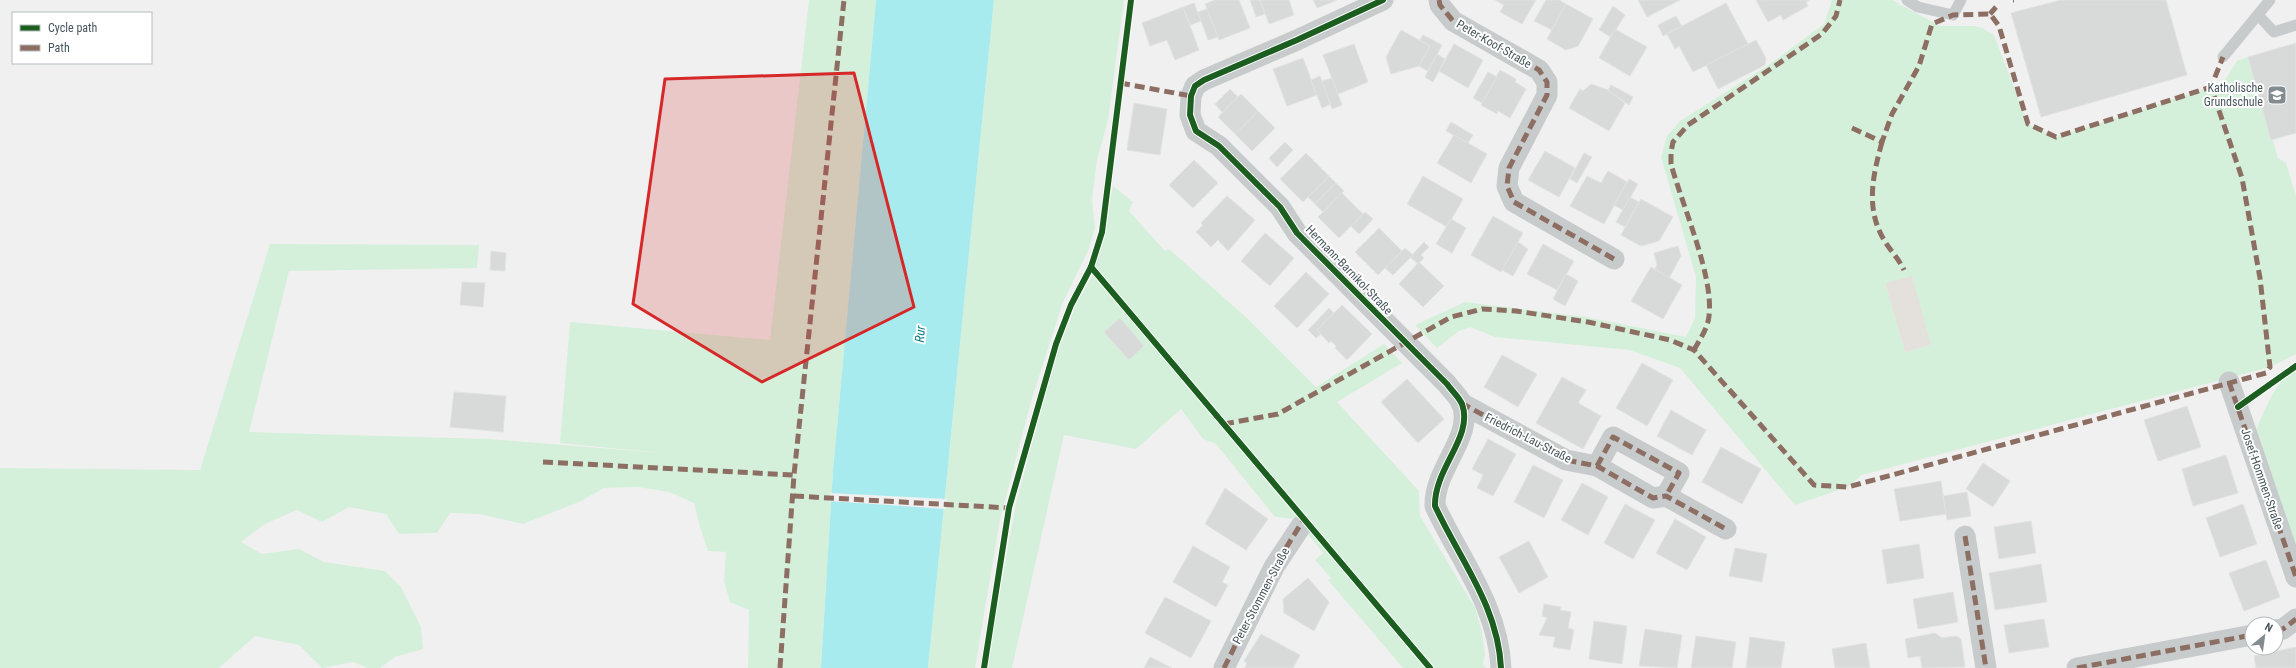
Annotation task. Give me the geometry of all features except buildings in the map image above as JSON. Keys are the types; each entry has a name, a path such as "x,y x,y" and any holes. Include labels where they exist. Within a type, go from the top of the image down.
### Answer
{"street":[{"name":"Hermann-Barnikol-Straße","path":"1383,0 1297,40 1204,80 1195,86 1190,96 1190,115 1196,131 1220,146 1280,207 1297,233 1447,384 1461,403 1465,415 1464,430 1440,476 1435,493 1436,506 1479,585 1494,622 1501,668"},
{"name":"Peter-Koof-Straße","path":"1439,0 1440,5 1453,21 1539,70 1548,82 1548,96 1509,168 1507,186 1514,202 1614,259"},
{"name":"Josef-Hommen-Straße","path":"2229,382 2296,577"},
{"name":"Friedrich-Lau-Straße","path":"1461,403 1566,460 1597,466 1653,498 1666,496 1726,529"},
{"path":"1597,466 1613,437 1679,473 1666,496"},
{"name":"Peter-Stommen-Straße","path":"1224,668 1274,567 1301,526"},
{"path":"1964,536 1986,668"},
{"path":"2284,628 2296,619"},
{"path":"2077,668 2244,637"}],"lane":[{"path":"1907,0 1918,7 1953,15 1961,0"},
{"path":"2224,57 2270,0"},
{"path":"2258,15 2274,32 2296,25"}],"highlighted area":[{"path":"854,73 914,307 762,382 633,304 665,79"}],"green space":[{"path":"809,0 876,0 833,471 821,668 748,668 749,610 730,602 724,581 726,552 708,551 694,503 669,492 638,487 604,488 579,502 523,524 480,514 450,513 437,533 399,534 386,514 349,507 322,522 297,510 265,524 241,542 262,554 299,549 324,562 385,571 401,587 421,627 423,649 395,657 380,668 368,668 353,662 322,668 299,645 255,636 219,668 0,668 0,468 200,470 270,244 479,245 477,268 289,271 249,432 488,439 661,453 560,443 570,322 770,340"},
{"path":"994,0 1124,0 1108,120 1097,160 1092,200 1095,228 1088,251 1063,302 1032,398 1000,519 975,668 928,668"},
{"path":"1832,0 1892,0 1940,26 1974,26 1982,28 1994,35 2028,124 2056,137 2211,87 2215,95 2237,61 2248,57 2278,158 2286,163 2296,196 2296,354 2270,367 1862,475 1848,487 1795,505 1680,368 1629,350 1495,337 1470,327 1459,331 1437,348 1415,325 1465,302 1586,317 1686,337 1695,318 1696,277 1661,157 1667,136 1680,121 1767,66 1824,24","holes":["1885,283 1931,345 1905,352"]},
{"path":"1113,186 1133,202 1129,211 1165,251 1169,249 1247,318 1316,387 1384,344 1402,363 1337,402 1419,491 1420,516 1475,608 1482,632 1485,655 1483,664 1486,668 1403,668 1328,580 1331,578 1315,560 1323,553 1296,519 1275,517 1216,444 1203,439 1181,409 1136,449 1064,435 1012,668 986,668 1016,503 1059,345 1078,301 1093,275"},
{"path":"2296,367 2296,550 2255,433 2271,397 2282,380"}],"sand":[{"path":"1912,276 1931,345 1905,352 1885,283"}],"water":[{"name":"Rur","path":"876,0 994,0 928,668 821,668 833,471"}],"pier":[{"path":"830,493 947,499 946,509 829,501"}],"marked path":[{"path":"780,668 794,475 844,0"},
{"path":"1439,0 1440,5 1453,21 1539,70 1547,82 1547,95 1509,168 1507,186 1514,202 1614,259"},
{"path":"1694,350 1707,325 1709,316 1709,300 1707,281 1702,261 1671,164 1673,142 1688,125 1822,34 1836,16 1840,0"},
{"path":"1990,14 1996,7"},
{"path":"1852,128 1882,142 1892,114 1919,66 1932,24 1953,15 1990,14 1999,26 2028,124 2056,137 2211,87"},
{"path":"1224,424 1278,414 1451,317 1482,309 1516,311 1588,322 1670,340 1694,350 1814,485 1848,487 2266,373 2270,367 2260,278 2242,178 2211,87 2223,57"},
{"path":"1120,83 1191,96"},
{"path":"1882,142 1872,191 1874,216 1884,240 1904,270"},
{"path":"2229,382 2296,577"},
{"path":"1461,403 1566,460 1597,466 1653,498 1666,496 1726,529"},
{"path":"1597,466 1613,437 1679,473 1666,496"},
{"path":"543,462 794,475"},
{"path":"794,496 1009,508"},
{"path":"1224,668 1274,567 1304,519"},
{"path":"1965,536 1986,668"},
{"path":"2284,628 2296,619"},
{"path":"2077,668 2244,637"}],"cycle path":[{"path":"984,668 1009,508 1056,344 1071,305 1091,267 1102,232 1131,0"},
{"path":"1383,0 1297,40 1204,80 1195,86 1191,96 1190,115 1196,131 1219,146 1280,207 1297,233 1447,384 1461,401 1464,416 1463,429 1440,479 1436,492 1435,506 1485,604 1493,624 1501,668"},
{"path":"1091,267 1430,668"},
{"path":"2238,407 2296,366"}],"place":[{"name":"Katholische Grundschule","path":"2277,95"}]}
